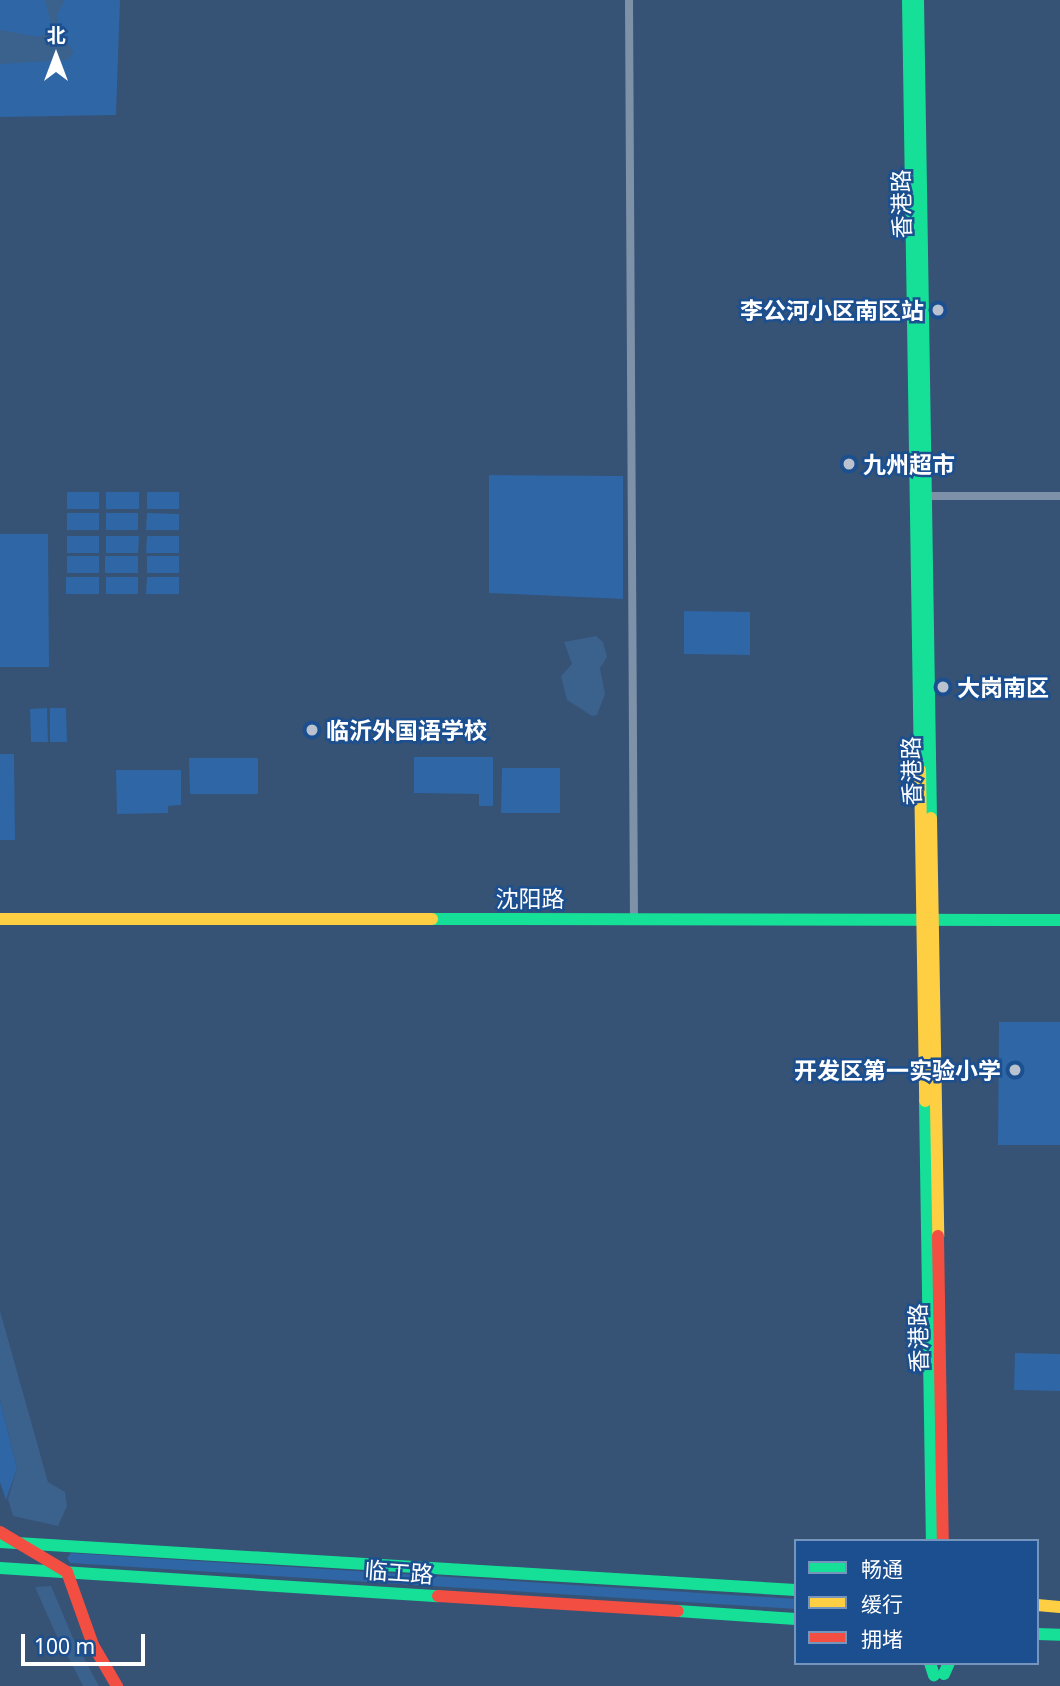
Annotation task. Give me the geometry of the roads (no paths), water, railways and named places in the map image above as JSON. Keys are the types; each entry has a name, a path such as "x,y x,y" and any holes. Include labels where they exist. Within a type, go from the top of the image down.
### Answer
{"main road":[{"name":"香港路","path":"908,0 923,496"},
{"name":"香港路","path":"918,0 929,920 943,1539"},
{"name":"沈阳路","path":"0,919 1060,920"},
{"name":"香港路","path":"929,920 932,1539"},
{"path":"0,1532 14,1543 67,1572 93,1645 117,1686"},
{"name":"临工路","path":"0,1542 794,1590"},
{"name":"临工路","path":"0,1567 794,1619"},
{"path":"1039,1605 1060,1607"},
{"path":"1039,1634 1060,1635"}],"street":[{"path":"629,0 634,919"},
{"path":"923,496 1060,496"}],"place":[{"name":"李公河小区南区站","path":"938,310"},
{"name":"九州超市","path":"849,464"},
{"name":"大岗南区","path":"943,687"},
{"name":"临沂外国语学校","path":"312,730"},
{"name":"开发区第一实验小学","path":"1015,1070"}]}
